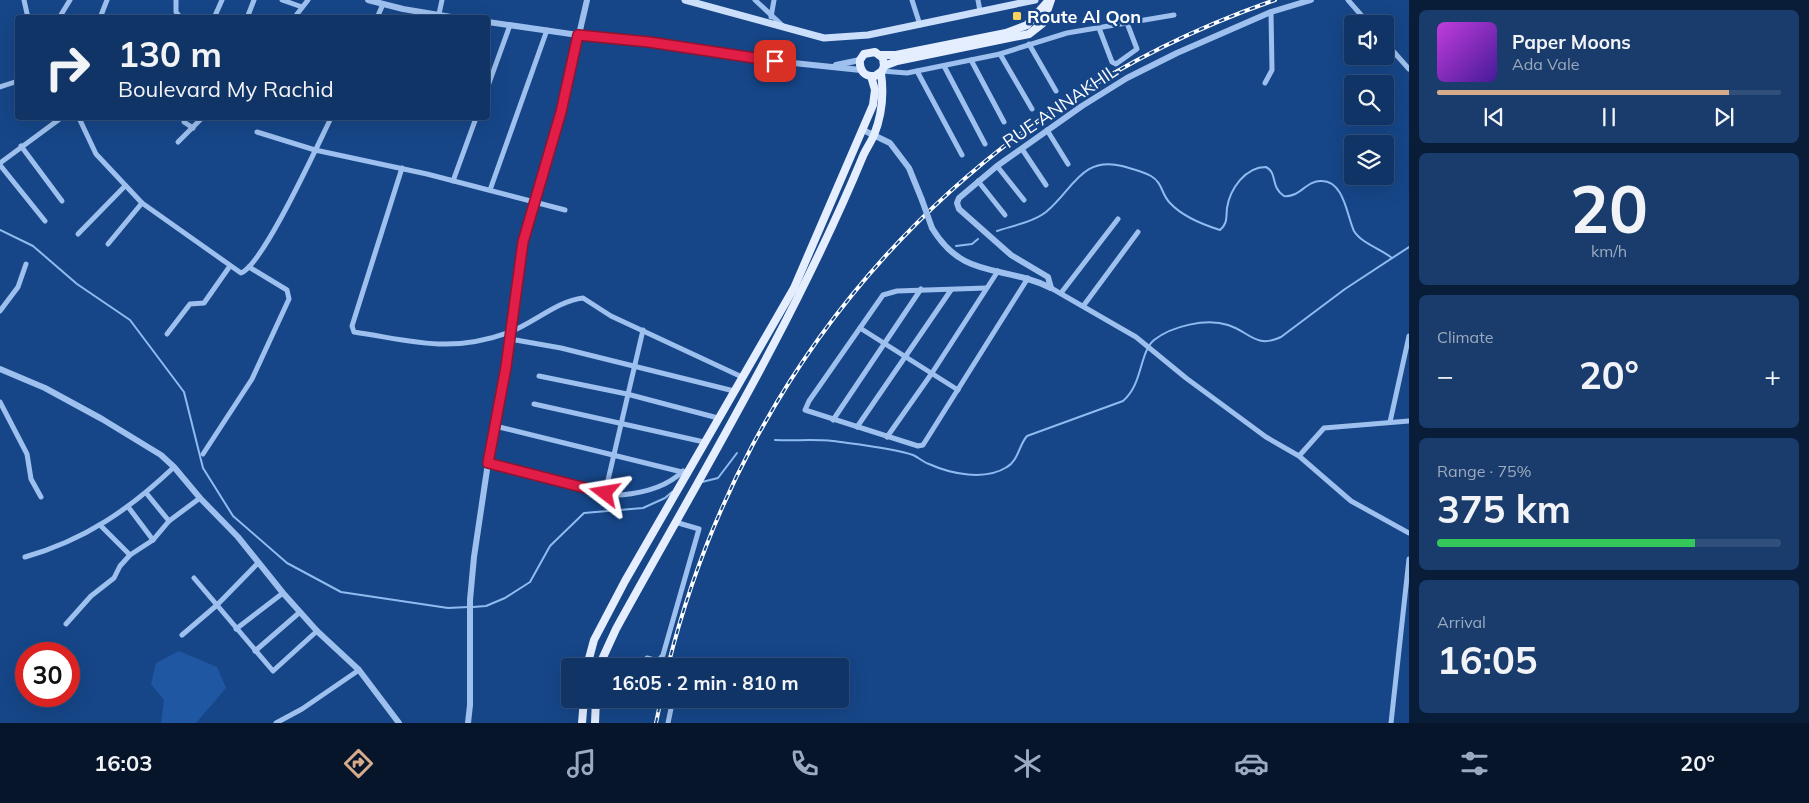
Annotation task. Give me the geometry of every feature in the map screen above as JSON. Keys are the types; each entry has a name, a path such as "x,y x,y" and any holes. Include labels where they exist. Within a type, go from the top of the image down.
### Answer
{"main road":[{"path":"685,0 824,38 852,38 1035,0"},
{"path":"589,658 594,640 685,472 794,288 874,105 874,90 871,76 861,70 860,60 864,54 871,51 881,55 896,55 1006,33 1028,25 1050,0"},
{"path":"871,76 897,61 1029,34 1043,23 1050,0"},
{"path":"603,658 616,628 800,293 846,199 864,153 874,135 882,103 884,92 881,55"},
{"path":"582,723 583,708"},
{"path":"595,723 596,708"}],"street":[{"path":"24,0 27,15"},
{"path":"61,15 70,0"},
{"path":"101,15 107,0"},
{"path":"176,0 176,12 178,15"},
{"path":"215,15 222,0"},
{"path":"247,15 254,0"},
{"path":"282,0 302,7"},
{"path":"296,15 308,0"},
{"path":"368,0 444,15"},
{"path":"439,14 442,0"},
{"path":"468,723 470,705 470,600 488,463 510,335 523,242 561,112 587,0"},
{"path":"754,0 770,17 788,29"},
{"path":"770,17 774,0"},
{"path":"912,0 920,25"},
{"path":"978,0 980,11"},
{"name":"RUE ANNAKHIL","path":"1051,288 1049,279 1045,275 1011,255 958,206 959,198 978,181 1022,148 1127,78 1177,53 1272,12 1311,0"},
{"path":"1348,0 1361,15"},
{"path":"378,15 383,4"},
{"path":"1265,83 1272,70 1272,12"},
{"path":"882,70 907,74 1000,54 1067,33 1174,14"},
{"path":"490,22 578,35 649,42 745,58 861,70"},
{"path":"1099,28 1112,62 1116,64 1137,49 1127,23"},
{"path":"490,80 510,25"},
{"path":"490,190 548,30"},
{"path":"1029,44 1056,91"},
{"path":"1394,52 1409,69"},
{"path":"1000,54 1032,109"},
{"path":"824,66 860,60"},
{"path":"970,60 1004,122"},
{"path":"944,66 985,144"},
{"path":"917,71 962,155"},
{"path":"0,87 15,82"},
{"path":"45,220 0,164 21,146 58,120"},
{"path":"81,120 96,154 142,204 241,273 250,267 278,223 330,120"},
{"path":"184,120 184,122 193,128"},
{"path":"178,142 200,120"},
{"path":"452,181 475,120"},
{"path":"863,130 890,143 904,162 922,200 932,228 943,246 957,258 979,268 1028,278 1084,305 1143,342 1266,437 1299,456 1351,501 1409,533"},
{"path":"1048,130 1068,164"},
{"path":"257,132 315,150 402,168 534,200 565,210"},
{"path":"21,146 62,201"},
{"path":"1022,148 1046,185"},
{"path":"998,166 1024,200"},
{"path":"402,168 352,330 388,339 443,346 465,344 510,335 581,298 611,316 742,377"},
{"path":"978,181 1005,214"},
{"path":"78,234 125,186"},
{"path":"108,244 142,204"},
{"path":"1062,294 1118,219"},
{"path":"1084,305 1138,232"},
{"path":"0,311 20,283 26,264"},
{"path":"167,334 190,304 204,303 230,266"},
{"path":"203,454 252,379 289,300 287,290 250,267"},
{"path":"887,437 932,373 998,271"},
{"path":"986,288 897,291 884,295 805,408 806,412 918,446 923,445 1028,278"},
{"path":"833,420 883,343 921,290"},
{"path":"857,427 951,290"},
{"path":"860,328 958,390"},
{"path":"605,493 622,424 633,366 643,330"},
{"path":"510,335 734,390"},
{"path":"1390,422 1409,336"},
{"path":"0,369 45,388 102,419 161,455 238,537 317,632 359,670 399,723"},
{"path":"539,376 628,394 718,418"},
{"path":"0,402 27,454 32,479 41,497"},
{"path":"534,404 704,442"},
{"path":"1299,456 1324,428 1409,421"},
{"path":"495,426 685,472"},
{"path":"488,463 605,493 621,495 643,492 670,482 685,472"},
{"path":"26,557 64,544 129,508 147,494 174,467"},
{"path":"147,494 169,521"},
{"path":"66,624 92,596 114,578 120,566 130,555 153,540 169,521 200,498"},
{"path":"129,508 153,540"},
{"path":"660,658 663,655 699,529 675,522"},
{"path":"100,525 130,555"},
{"path":"1391,723 1409,559"},
{"path":"182,635 217,605 258,563"},
{"path":"194,578 274,671 317,632"},
{"path":"236,629 283,593"},
{"path":"256,651 300,612"},
{"path":"276,723 309,704 359,670"},
{"path":"668,723 671,708"}],"shaded area":[{"path":"179,651 217,667 226,688 196,723 161,723 164,700 151,684 156,663"}],"waterway":[{"path":"997,231 1029,221 1046,212 1087,170 1108,164 1141,171 1151,176 1158,182 1167,200 1175,208 1194,220 1220,230 1225,222 1231,194 1240,180 1251,171 1266,167 1272,173 1277,189 1284,196 1290,196 1316,181 1329,183 1335,187 1344,200 1357,235 1392,258"},
{"path":"0,230 33,246 77,284 130,320 184,392 203,468 233,516 287,563 341,592 448,608 468,607"},
{"path":"956,246 972,244 978,239"},
{"path":"775,440 826,440 885,448 913,455 947,471 978,475 989,474 1011,464 1027,436 1123,401 1138,378 1149,346 1161,335 1180,327 1210,322 1228,325 1259,340 1265,341 1281,337 1345,289 1409,247"},
{"path":"702,482 718,478 737,453"},
{"path":"473,607 486,606 505,598 530,582 550,546 584,513 643,508 665,498 672,492"}],"railway":[{"path":"671,658 704,552 753,445 814,346 886,255 969,175 1062,105 1164,46 1275,0"},
{"path":"656,723 659,708"}],"place":[{"name":"Route Al Qon","path":"1017,16"}],"route":[{"path":"605,493 488,463 506,367 523,242 528,219 561,112 578,35 649,42 745,58 775,61"}]}
